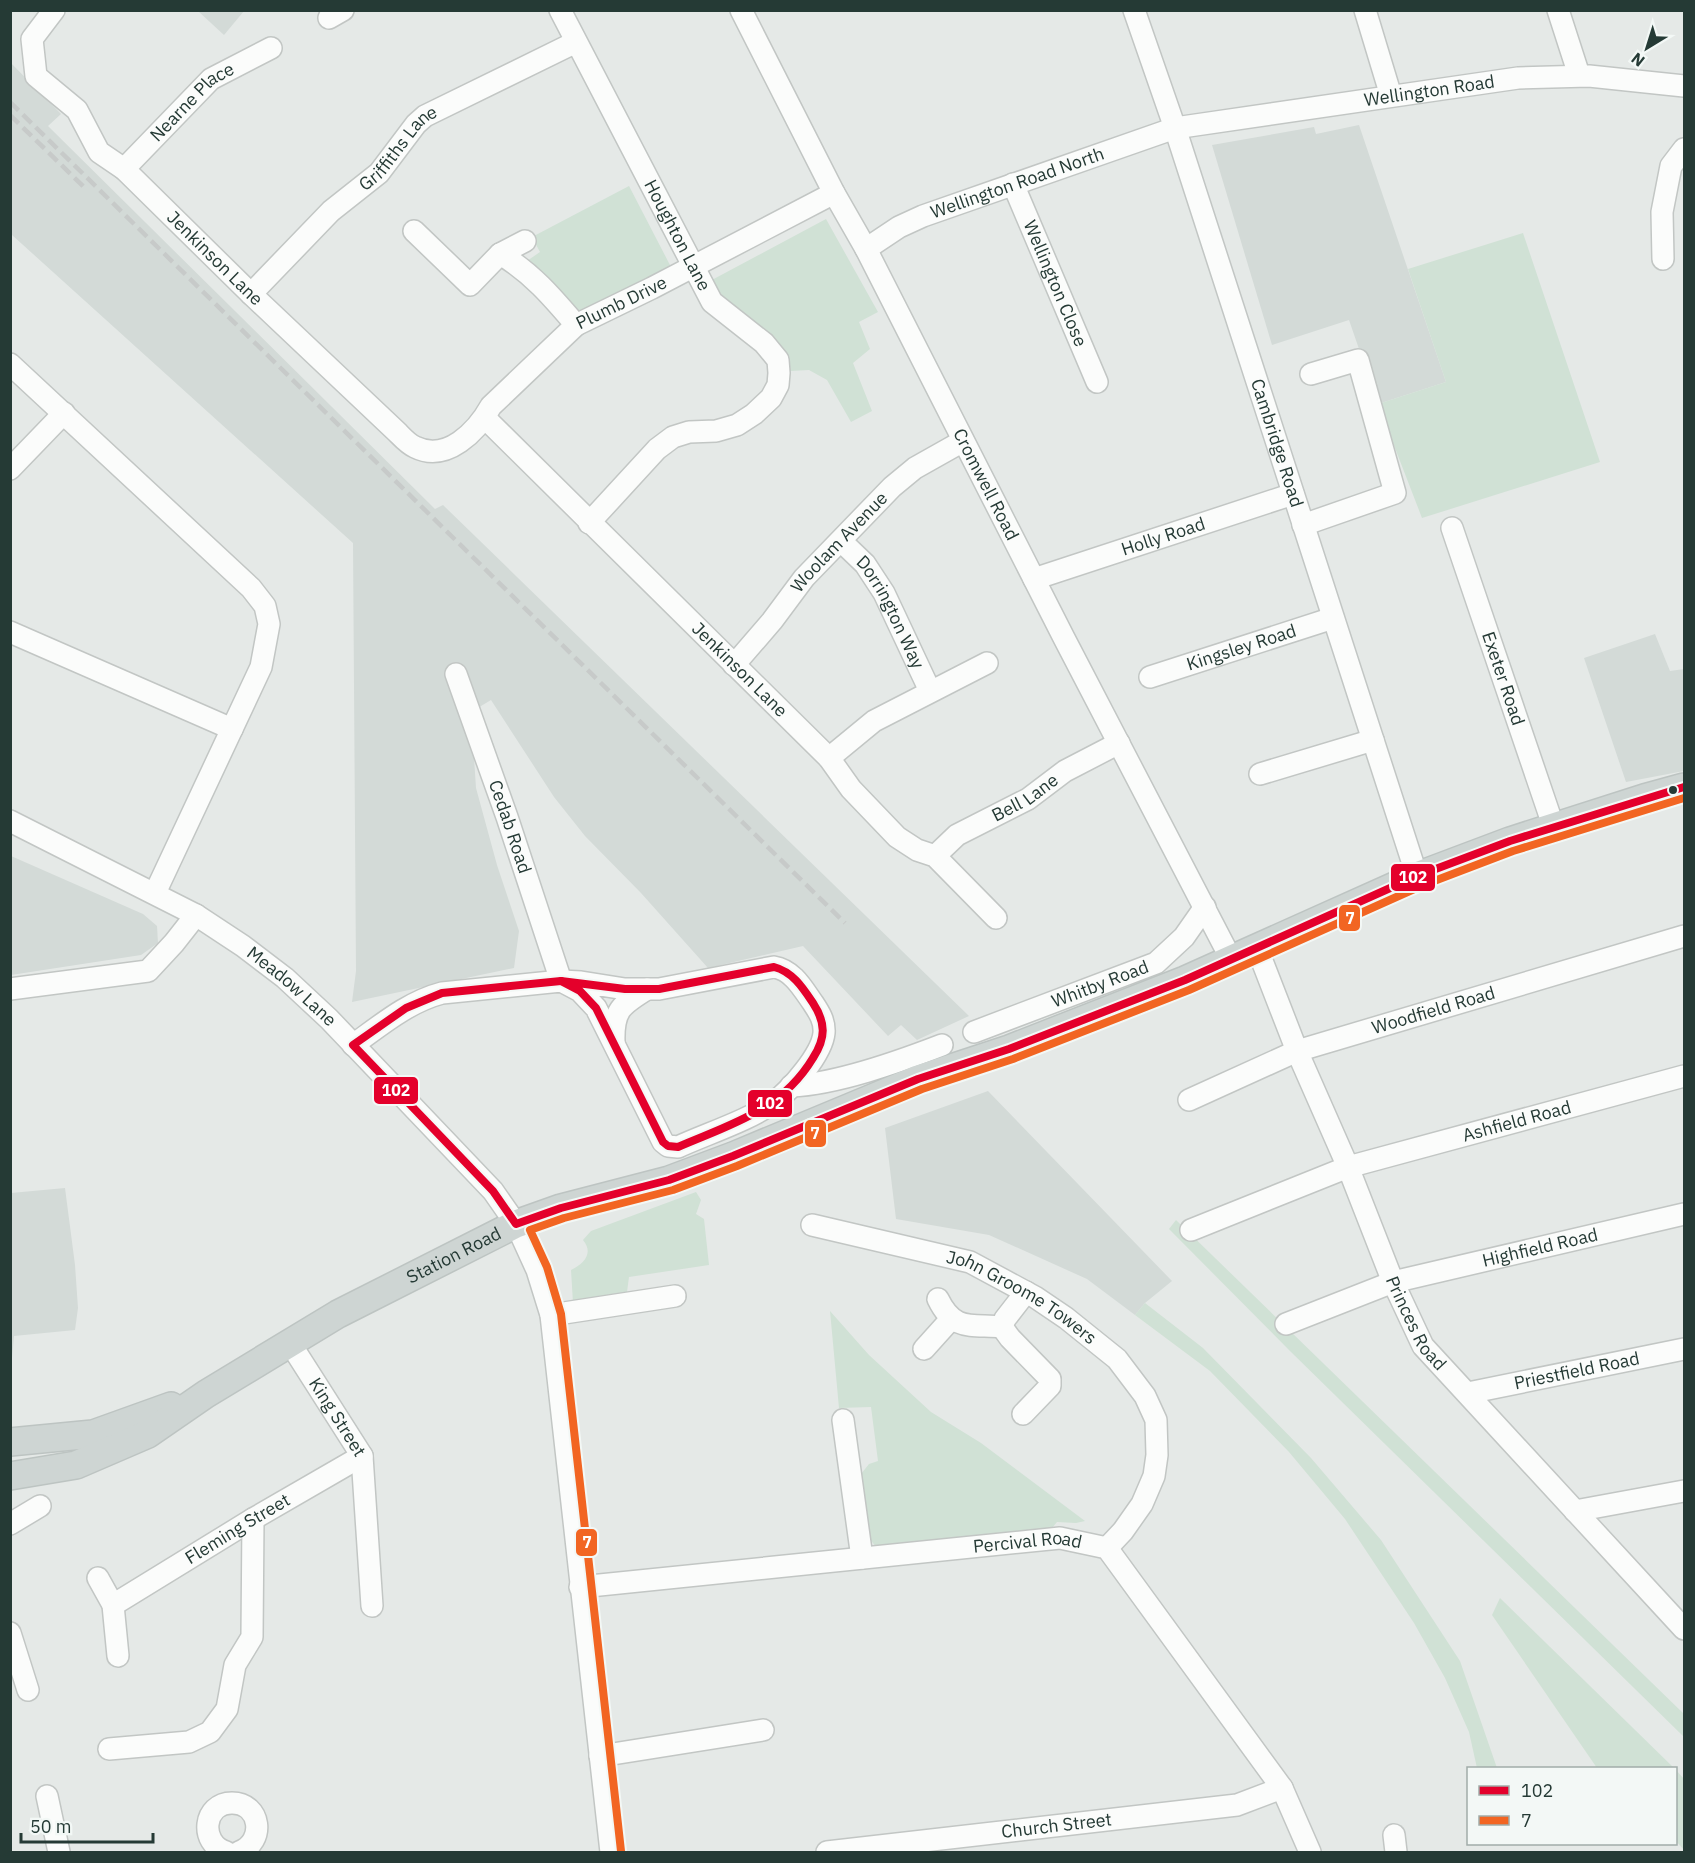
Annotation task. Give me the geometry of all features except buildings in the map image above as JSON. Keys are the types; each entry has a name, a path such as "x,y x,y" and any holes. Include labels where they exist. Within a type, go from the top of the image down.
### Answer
{"main road":[{"name":"Whitby Road","path":"918,1080 1009,1049 1185,980 1417,876 1510,841 1684,787"},
{"name":"Station Road","path":"10,1476 76,1466 148,1434 206,1394 348,1308 516,1224 561,1208 669,1180 918,1080"},
{"name":"Station Road","path":"10,1442 93,1434 206,1394"}],"street":[{"name":"Jenkinson Lane","path":"54,10 32,39 36,76 77,110 99,152 124,169 251,294 416,448 432,451 453,446 466,438 484,418 829,758 851,789 897,837 917,850 935,856 996,918"},
{"name":"Houghton Lane","path":"560,10 712,302 764,343 778,360 778,385 771,398 754,414 737,425 716,431 689,432 673,437 657,449 589,523"},
{"name":"Cromwell Road","path":"741,10 1231,958"},
{"name":"Cambridge Road","path":"1134,10 1417,876"},
{"path":"1365,10 1391,96"},
{"path":"1558,10 1579,75"},
{"name":"Griffiths Lane","path":"251,294 331,212 379,173 416,124 425,116 576,42"},
{"name":"Nearne Place","path":"124,169 210,79 271,48"},
{"name":"Wellington Road","path":"1174,128 1518,78 1579,75 1684,86"},
{"name":"Wellington Road North","path":"866,249 899,227 923,216 1174,128"},
{"path":"1663,259 1662,212 1671,166 1684,149"},
{"name":"Wellington Close","path":"1013,184 1097,382"},
{"name":"Plumb Drive","path":"500,254 517,264 542,286 576,325 834,193"},
{"path":"414,231 470,285 500,254 525,241"},
{"path":"484,418 491,406 576,325"},
{"path":"1303,525 1395,493 1358,360 1311,374"},
{"path":"10,364 251,588 265,606 269,624 261,667 155,893"},
{"path":"10,470 64,413"},
{"name":"Woolam Avenue","path":"734,665 772,621 804,578 892,487 915,468 963,441"},
{"name":"Holly Road","path":"1034,579 1293,494"},
{"name":"Exeter Road","path":"1452,528 1554,828"},
{"name":"Dorrington Way","path":"841,541 865,564 884,593 930,691"},
{"name":"Kingsley Road","path":"1150,677 1333,618"},
{"path":"10,633 232,729"},
{"name":"Dorrington Way","path":"829,758 874,721 987,663"},
{"name":"Cedab Road","path":"456,674 561,981"},
{"path":"1260,774 1373,740"},
{"name":"Bell Lane","path":"935,856 957,836 1028,799 1065,771 1119,743"},
{"name":"Meadow Lane","path":"10,821 196,915 243,946 285,978 353,1045 493,1191 516,1224 537,1270 551,1315 611,1852"},
{"name":"Whitby Road","path":"974,1032 1156,963 1184,937 1205,907"},
{"path":"10,989 148,971 196,915"},
{"name":"Woodfield Road","path":"1189,1100 1297,1051 1684,936"},
{"name":"Princes Road","path":"1257,948 1297,1051 1423,1346 1684,1629"},
{"path":"353,1045 426,997 442,993 561,981 625,989 668,988 774,966 786,971 794,978 821,1015 824,1033 816,1053 791,1086 772,1103 698,1138 678,1146 668,1146 663,1142 614,1042 588,998 561,981"},
{"path":"614,1042 614,1024 618,1012 647,989"},
{"path":"791,1086 819,1084 908,1058 942,1045"},
{"name":"Ashfield Road","path":"1191,1230 1348,1167 1684,1076"},
{"name":"Highfield Road","path":"1286,1324 1394,1282 1684,1214"},
{"name":"John Groome Towers","path":"812,1225 970,1262 1026,1292 1066,1318 1118,1359 1145,1396 1156,1420 1157,1455 1154,1476 1142,1504 1124,1531 1107,1548"},
{"path":"1002,1327 1005,1319 1026,1292"},
{"path":"551,1315 675,1296"},
{"path":"938,1299 951,1319 965,1325 1002,1327"},
{"path":"924,1349 951,1319"},
{"path":"1002,1327 1050,1379 1050,1386 1023,1414"},
{"name":"King Street","path":"290,1343 362,1456 372,1606"},
{"name":"Priestfield Road","path":"1468,1393 1684,1349"},
{"path":"843,1420 862,1558"},
{"name":"Fleming Street","path":"113,1605 253,1519 362,1456"},
{"path":"1575,1511 1684,1491"},
{"path":"10,1524 40,1506"},
{"path":"109,1749 189,1742 210,1732 227,1709 235,1665 252,1637 253,1519"},
{"name":"Percival Road","path":"580,1587 1060,1538 1107,1548 1282,1788 1311,1852"},
{"path":"98,1578 113,1605 118,1656"},
{"path":"10,1633 28,1690"},
{"path":"600,1756 763,1730"},
{"name":"Church Street","path":"827,1852 1237,1805 1282,1788"},
{"path":"47,1796 58,1852"},
{"path":"218,1851 207,1832 211,1815 224,1805 232,1803 248,1809 257,1824 255,1840 241,1852"}],"shaded area":[{"path":"198,11 244,11 224,35"},
{"path":"11,63 61,114 48,126 435,509 443,505 969,1016 917,1040 901,1025 888,1036 803,946 708,968 641,893 585,836 554,797 491,700 471,712 476,788 497,865 519,931 514,968 352,1002 356,971 353,543 12,235"},
{"path":"1359,125 1446,382 1378,404 1349,320 1272,345 1212,145 1314,127 1316,134"},
{"path":"1655,634 1670,671 1684,669 1684,771 1626,782 1584,658"},
{"path":"11,856 143,914 157,926 158,943 141,955 11,975"},
{"path":"988,1091 1172,1281 1145,1303 1135,1315 1087,1279 989,1235 896,1219 885,1128"},
{"path":"65,1188 75,1265 78,1308 75,1330 14,1336 11,1369 11,1193"}],"green space":[{"path":"629,186 671,267 580,312 527,261 540,252 532,237"},
{"path":"826,219 878,312 859,322 870,349 853,363 872,411 851,422 827,380 809,370 790,371 778,347 720,297 710,281"},
{"path":"1523,233 1600,462 1422,518 1378,404 1446,382 1408,269"},
{"path":"696,1192 701,1200 696,1214 704,1219 709,1265 629,1277 627,1292 618,1299 573,1303 571,1270 586,1258 588,1249 583,1240 591,1231"},
{"path":"1176,1220 1684,1714 1684,1737 1290,1351 1169,1229"},
{"path":"1145,1303 1203,1348 1311,1458 1381,1540 1460,1661 1497,1767 1477,1767 1469,1732 1445,1678 1414,1623 1345,1519 1289,1452 1210,1371 1135,1315"},
{"path":"830,1311 869,1355 931,1412 981,1443 1085,1521 1057,1522 1052,1528 878,1549 867,1536 861,1474 869,1464 878,1461 871,1407 839,1408"},
{"path":"1500,1598 1673,1767 1596,1767 1492,1615"},
{"path":"1677,1771 1684,1779 1684,1850 1677,1842"}],"railway":[{"path":"10,102 845,923"},
{"path":"10,115 86,189"}],"transit line":[{"name":"102","path":"561,981 442,993 406,1008 353,1045 493,1191 516,1224 561,1208 669,1180 733,1156 918,1079 1009,1049 1185,980 1417,876 1510,841 1684,787"},
{"name":"7","path":"621,1851 561,1314 547,1267 530,1230 564,1218 673,1190 737,1166 922,1089 1013,1059 1189,990 1421,886 1513,851 1684,798"},
{"name":"102","path":"774,967 781,969 797,981 817,1010 823,1030 817,1051 800,1076 770,1103 736,1123 678,1147 668,1146 663,1142 596,1008 580,991 561,981 625,989 659,989 774,967"}]}
